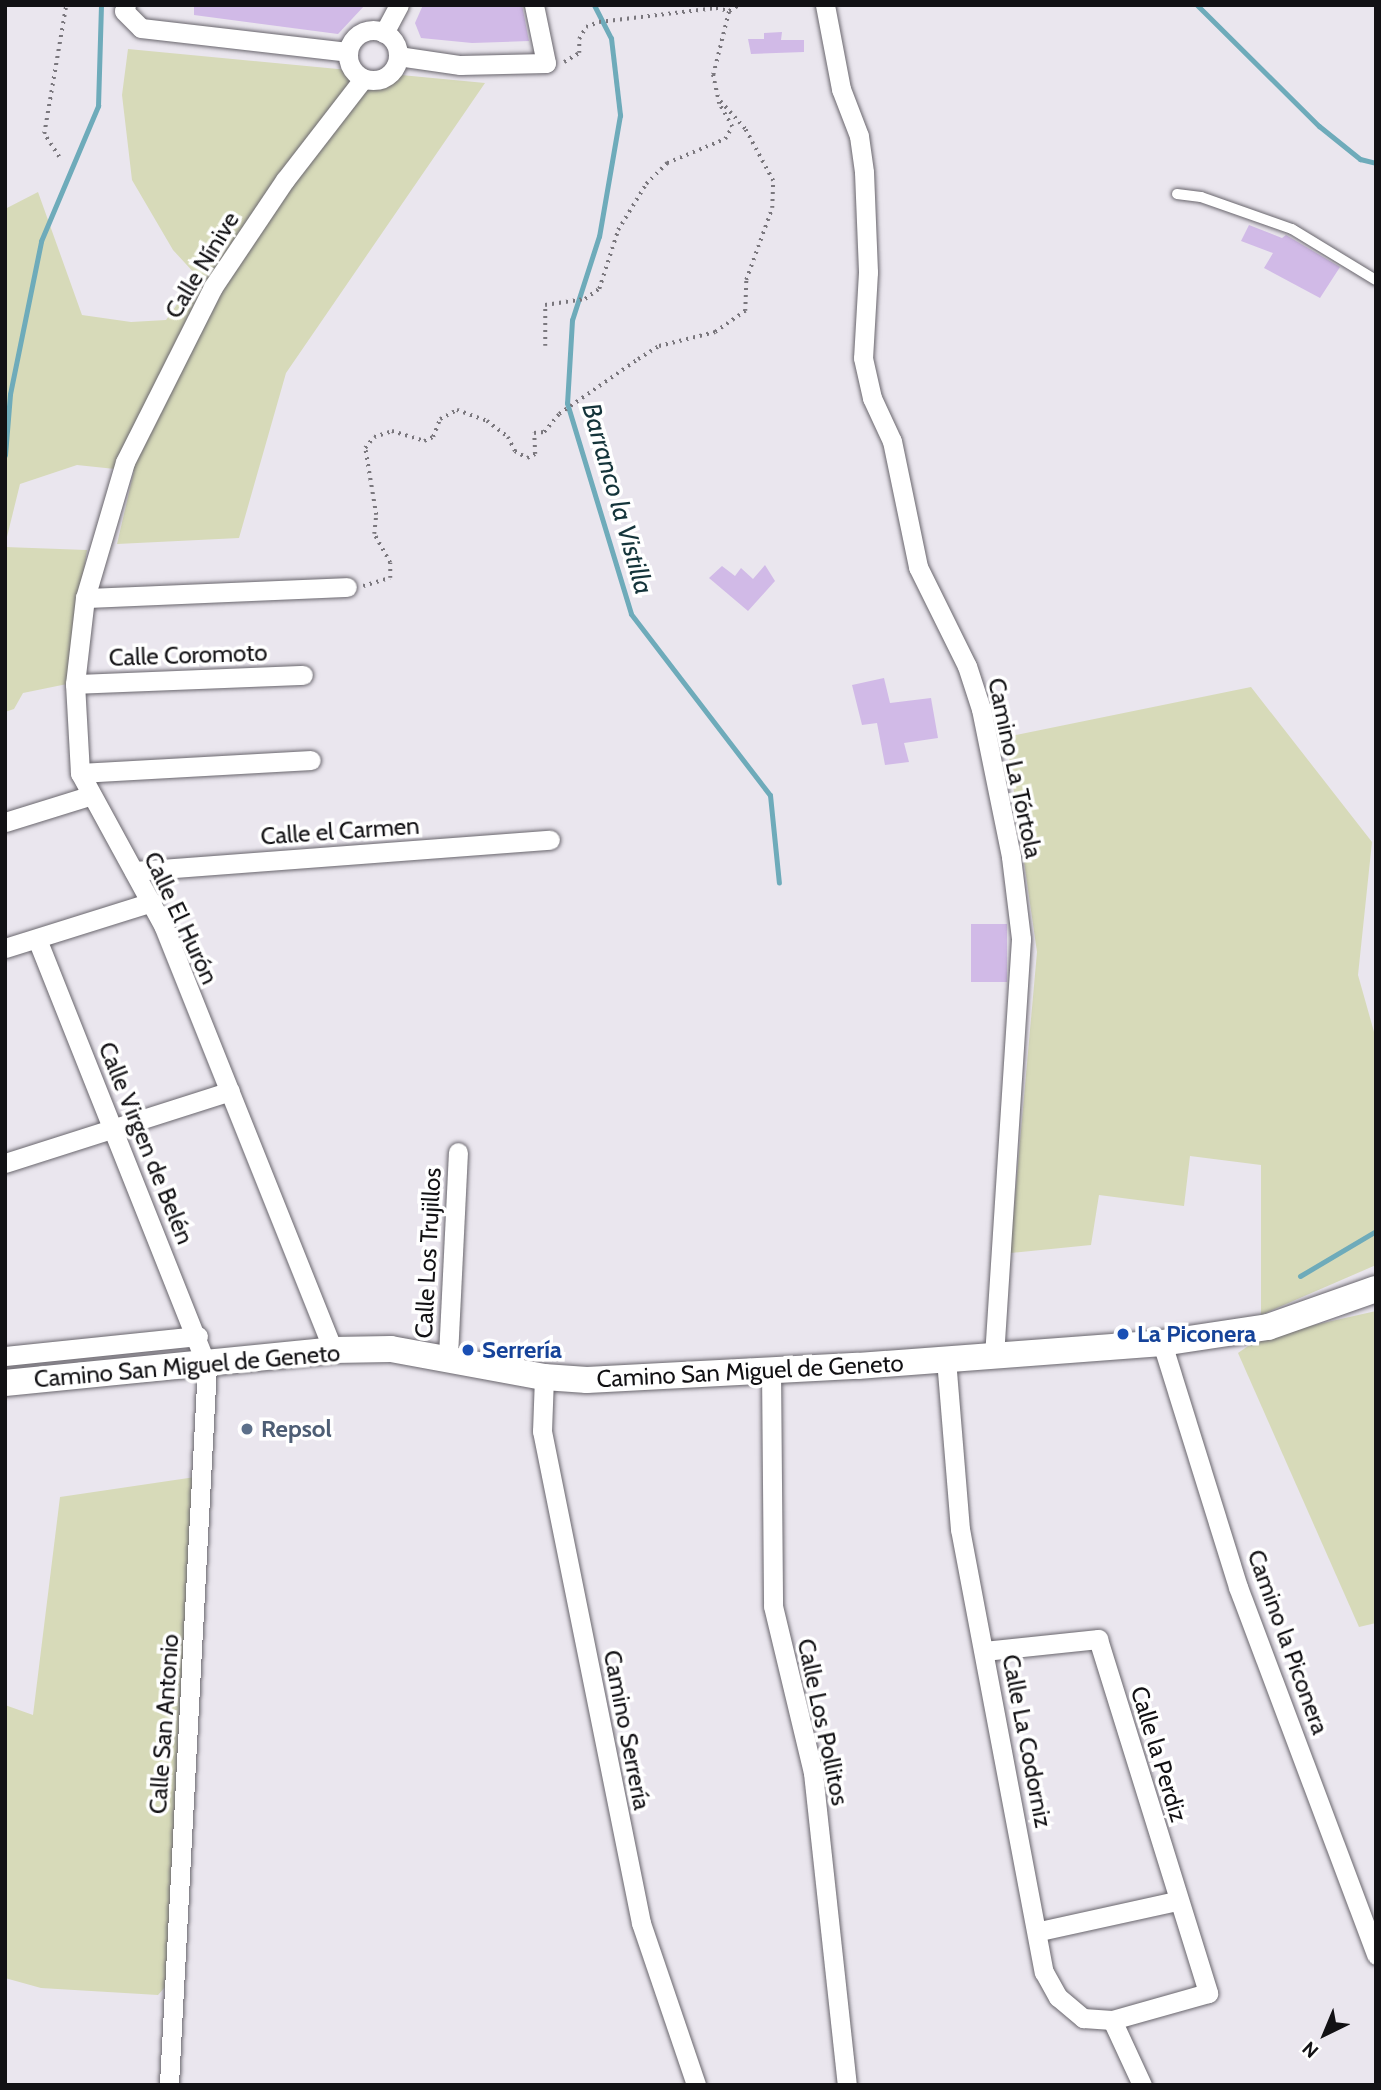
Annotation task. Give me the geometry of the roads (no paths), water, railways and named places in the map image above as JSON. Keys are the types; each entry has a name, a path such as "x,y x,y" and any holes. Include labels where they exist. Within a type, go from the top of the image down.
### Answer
{"main road":[{"name":"Camino San Miguel de Geneto","path":"5,1383 206,1366 333,1350 391,1349 448,1356 544,1377 640,1381 771,1368 946,1359 1162,1343 1268,1327 1376,1289"}],"street":[{"path":"126,5 124,11 141,28 348,52"},
{"path":"384,33 399,5"},
{"path":"398,56 460,65 546,63 534,5"},
{"name":"Camino La Tórtola","path":"825,5 839,78 859,136 864,172 868,272 863,358 872,398 892,442 918,567 967,667 981,709 1012,857 1021,939 994,1355"},
{"path":"361,33 384,33 394,42 398,56 387,76 363,79 351,68 348,52 361,33"},
{"name":"Calle Nínive","path":"115,496 125,462 213,287 285,180 363,79"},
{"name":"Calle El Hurón","path":"115,496 85,598 75,684 79,773 89,796 152,902 333,1350"},
{"path":"85,598 346,587"},
{"name":"Calle Coromoto","path":"75,684 303,676"},
{"path":"79,773 311,761"},
{"path":"5,822 89,796"},
{"name":"Calle el Carmen","path":"134,872 550,840"},
{"path":"5,948 152,902"},
{"name":"Calle Virgen de Belén","path":"37,939 198,1336 206,1366"},
{"path":"5,1163 230,1091"},
{"name":"Calle Los Trujillos","path":"448,1356 458,1152"},
{"path":"5,1356 198,1336"},
{"name":"Camino la Piconera","path":"1162,1343 1238,1587 1376,1955"},
{"name":"Calle La Codorniz","path":"946,1359 960,1529 1040,1931 1044,1972 1058,1997 1083,2018 1112,2020"},
{"name":"Calle San Antonio","path":"169,2085 206,1366"},
{"name":"Calle Los Pollitos","path":"771,1368 773,1606 813,1773 847,2085"},
{"name":"Camino Serrería","path":"544,1377 542,1431 641,1923 696,2085"},
{"name":"Calle la Perdiz","path":"984,1651 1098,1639 1177,1901 1208,1993 1112,2020"},
{"path":"1040,1931 1177,1901"},
{"path":"1112,2020 1142,2085"}],"lane":[{"path":"1177,194 1202,197 1292,229 1376,280"}],"waterway":[{"path":"5,455 10,394 41,241 98,106 101,5"},
{"name":"Barranco la Vistilla","path":"594,5 611,38 620,115 599,236 572,320 567,403 631,614 770,795 779,883"},
{"path":"1197,5 1319,126 1360,159 1376,163"},
{"path":"1300,1276 1376,1231"}],"place":[{"name":"La Piconera","path":"1123,1334"},
{"name":"Serrería","path":"468,1350"},
{"name":"Repsol","path":"247,1429"}]}
